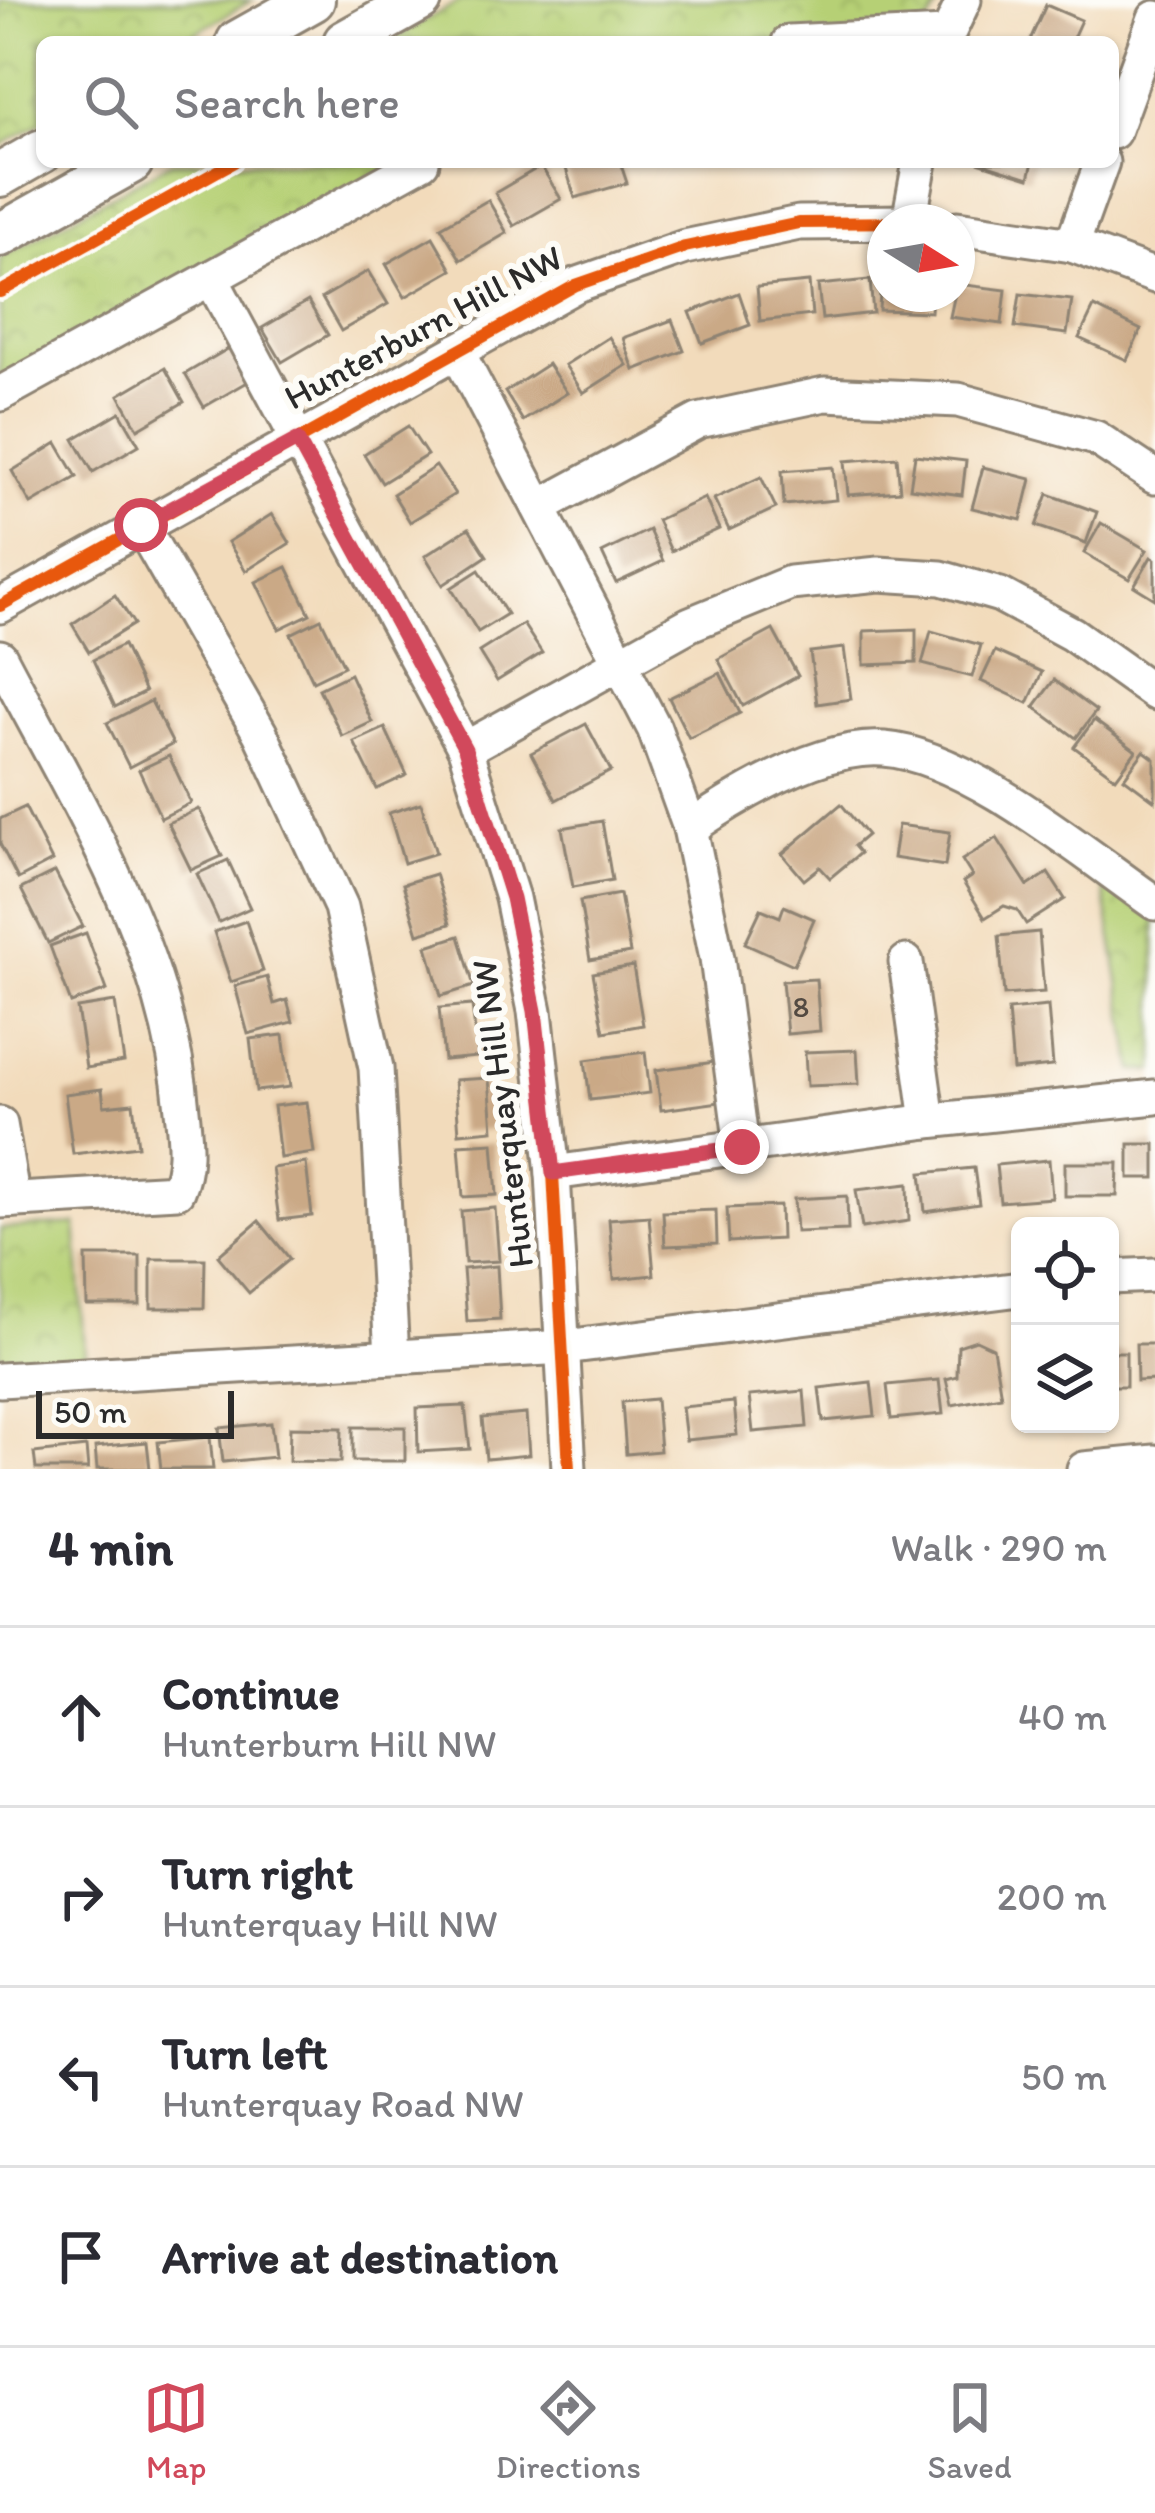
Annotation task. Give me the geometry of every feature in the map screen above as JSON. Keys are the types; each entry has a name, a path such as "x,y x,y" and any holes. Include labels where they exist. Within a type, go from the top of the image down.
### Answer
{"main road":[{"path":"249,36 313,0"},
{"path":"356,36 420,0"},
{"path":"0,175 36,154"},
{"path":"0,235 120,168"}],"street":[{"path":"946,36 964,0"},
{"path":"1119,116 1155,18"},
{"path":"0,394 411,168"},
{"path":"915,204 919,168"},
{"path":"1072,245 1100,168"},
{"name":"Hunterburn Hill NW","path":"0,606 576,286 686,247 799,223 867,222"},
{"path":"975,231 1072,245 1155,276"},
{"name":"Hunterquay Hill NW","path":"211,278 465,749 512,898 535,1011 553,1173 569,1469"},
{"path":"457,351 654,728 690,828 717,958 742,1147"},
{"path":"539,508 698,421 825,394 958,400 1096,438 1155,477"},
{"path":"141,525 260,733 341,908 376,1068 392,1356"},
{"path":"465,749 690,624 790,583 879,574 941,578 1000,595 1072,634 1155,693"},
{"path":"0,657 111,872 148,960 179,1069 187,1168 177,1191 6,1201 0,1124"},
{"path":"690,828 778,777 831,756 881,748 920,756 966,774 1155,903"},
{"path":"906,962 928,1121"},
{"path":"553,1173 928,1121 1155,1097"},
{"path":"1119,1277 1155,1275"},
{"path":"0,1379 565,1347 1011,1289"},
{"path":"1084,1469 1155,1462"}],"green space":[{"path":"0,0 252,0 190,36 36,36 36,125 0,146"},
{"path":"462,0 942,0 920,36 397,36"},
{"path":"161,168 391,168 0,385 0,258"},
{"path":"1103,885 1155,918 1155,1071 1134,1071"},
{"path":"76,1224 86,1368 0,1373 0,1229"}],"building":[{"path":"1046,5 1081,20 1074,36 1032,36"},
{"path":"542,168 561,199 514,226 495,193"},
{"path":"566,168 622,168 627,183 575,198"},
{"path":"997,168 1032,168 1029,178"},
{"path":"488,200 507,233 461,260 441,227"},
{"path":"433,237 452,270 405,297 386,264"},
{"path":"368,271 388,304 341,331 322,298"},
{"path":"867,280 867,312 873,313 822,319 818,285"},
{"path":"809,282 812,315 760,321 757,287"},
{"path":"975,286 1006,290 1002,324 950,317 951,312 975,312"},
{"path":"739,293 750,325 702,343 690,312"},
{"path":"1020,294 1072,300 1067,334 1015,327"},
{"path":"308,301 328,335 282,362 262,328"},
{"path":"1094,307 1141,330 1127,360 1079,338"},
{"path":"672,320 684,351 634,370 623,338"},
{"path":"609,337 627,365 583,393 565,365"},
{"path":"231,347 251,380 204,407 185,374"},
{"path":"548,364 567,393 523,421 505,392"},
{"path":"165,368 184,402 138,429 119,395"},
{"path":"120,412 139,445 93,472 74,439"},
{"path":"408,426 427,455 382,483 364,454"},
{"path":"57,443 77,477 31,504 12,471"},
{"path":"915,455 966,461 962,495 910,488"},
{"path":"897,457 900,491 848,495 845,461"},
{"path":"436,466 455,494 410,522 393,494"},
{"path":"833,467 836,500 784,505 782,471"},
{"path":"983,467 1031,479 1021,520 972,508"},
{"path":"761,477 776,508 729,530 714,499"},
{"path":"1048,494 1097,512 1086,543 1036,526"},
{"path":"705,498 719,529 671,551 657,520"},
{"path":"272,514 290,543 246,571 228,542"},
{"path":"1101,523 1147,550 1129,579 1084,553"},
{"path":"469,528 487,556 443,585 425,556"},
{"path":"649,530 663,561 616,583 602,553"},
{"path":"1151,557 1155,559 1155,599 1134,586"},
{"path":"287,567 310,614 279,629 256,582"},
{"path":"479,570 507,614 478,632 451,588"},
{"path":"115,595 134,624 89,652 72,624"},
{"path":"321,619 344,666 313,681 291,634"},
{"path":"523,624 542,653 497,681 479,652"},
{"path":"916,629 916,663 864,665 864,631"},
{"path":"773,630 798,676 743,706 718,659"},
{"path":"931,631 981,645 972,677 922,664"},
{"path":"123,645 145,692 115,707 93,660"},
{"path":"844,648 851,699 817,704 810,652"},
{"path":"995,651 1042,672 1028,703 981,681"},
{"path":"720,673 740,713 689,738 669,698"},
{"path":"350,674 372,722 342,736 319,689"},
{"path":"1054,680 1096,711 1076,738 1034,707"},
{"path":"151,701 173,744 129,767 107,723"},
{"path":"1094,720 1136,751 1116,778 1074,747"},
{"path":"586,724 611,771 556,800 531,753"},
{"path":"385,728 407,775 377,789 354,742"},
{"path":"1144,751 1155,759 1155,801 1124,778"},
{"path":"169,756 191,803 161,818 139,770"},
{"path":"421,803 436,853 404,863 389,813"},
{"path":"841,804 867,835 854,846 860,853 830,878 820,867 804,880 782,854"},
{"path":"25,807 52,861 18,879 0,844 0,819"},
{"path":"199,809 222,856 191,870 168,823"},
{"path":"602,821 612,880 573,887 562,828"},
{"path":"898,825 950,832 945,866 893,858"},
{"path":"997,838 1028,886 1048,873 1065,899 1026,924 1017,910 1004,906 985,918 963,882 972,876 962,860"},
{"path":"228,860 250,908 219,922 197,874"},
{"path":"55,872 83,926 48,943 21,889"},
{"path":"435,874 450,924 418,934 403,884"},
{"path":"620,894 630,953 590,960 580,901"},
{"path":"784,906 814,919 794,965 745,943 761,909 780,917"},
{"path":"246,921 263,971 231,982 214,932"},
{"path":"1039,932 1044,992 1004,995 999,936"},
{"path":"86,933 107,990 71,1003 50,946"},
{"path":"459,936 474,986 441,996 427,946"},
{"path":"633,966 643,1025 604,1032 593,973"},
{"path":"267,977 274,1004 287,1000 293,1022 248,1034 235,986"},
{"path":"816,979 820,1031 787,1034 782,981"},
{"path":"115,1002 124,1062 86,1068 77,1008"},
{"path":"472,1005 478,1057 444,1060 439,1008"},
{"path":"1048,1006 1053,1066 1013,1070 1008,1010"},
{"path":"283,1035 290,1087 256,1091 250,1039"},
{"path":"857,1050 859,1084 807,1086 805,1052"},
{"path":"645,1052 650,1093 590,1100 585,1060"},
{"path":"715,1062 720,1102 661,1110 656,1070"},
{"path":"489,1078 493,1130 459,1133 455,1080"},
{"path":"102,1089 104,1106 133,1103 138,1146 73,1154 65,1094"},
{"path":"307,1102 314,1153 280,1158 274,1106"},
{"path":"493,1143 497,1195 463,1197 459,1145"},
{"path":"1129,1144 1155,1144 1155,1178 1129,1178"},
{"path":"1049,1160 1052,1198 1000,1202 996,1165"},
{"path":"306,1163 312,1216 279,1220 272,1168"},
{"path":"1065,1163 1118,1163 1117,1196 1065,1196"},
{"path":"974,1168 979,1204 925,1212 921,1173"},
{"path":"908,1184 909,1221 862,1228 856,1190"},
{"path":"847,1196 848,1230 796,1232 794,1199"},
{"path":"780,1206 781,1239 729,1242 727,1208"},
{"path":"495,1208 499,1261 465,1263 461,1211"},
{"path":"716,1210 717,1244 665,1246 663,1212"},
{"path":"649,1216 654,1275 614,1279 609,1219"},
{"path":"259,1221 290,1259 249,1293 218,1256"},
{"path":"86,1256 140,1256 140,1305 87,1305"},
{"path":"151,1259 205,1259 204,1308 151,1308"},
{"path":"497,1266 500,1319 467,1321 463,1269"},
{"path":"976,1340 993,1348 1001,1396 952,1405 946,1379 957,1376 958,1346"},
{"path":"1136,1344 1155,1344 1155,1380 1137,1381"},
{"path":"1119,1352 1126,1352 1126,1386 1119,1386"},
{"path":"939,1380 943,1414 891,1419 887,1385"},
{"path":"871,1382 875,1416 823,1421 819,1388"},
{"path":"804,1391 807,1427 753,1432 749,1396"},
{"path":"656,1399 660,1451 626,1454 622,1402"},
{"path":"734,1402 737,1435 686,1440 682,1407"},
{"path":"465,1406 470,1449 418,1452 417,1408"},
{"path":"526,1414 529,1455 486,1459 482,1418"},
{"path":"271,1423 275,1457 223,1462 219,1428"},
{"path":"290,1427 342,1428 341,1462 289,1461"},
{"path":"353,1427 405,1427 405,1461 353,1461"},
{"path":"210,1437 213,1469 161,1469 158,1442"},
{"path":"147,1442 150,1469 97,1469 95,1447"},
{"path":"86,1447 88,1469 36,1469 34,1453"}],"cycle path":[{"path":"0,292 223,168"},
{"path":"0,606 576,285 685,247 799,223 867,222"},
{"path":"297,440 465,749 512,898 535,1011 553,1173 569,1469"}],"route":[{"path":"141,525 297,440 465,749 512,898 535,1011 553,1173 742,1147"}]}
